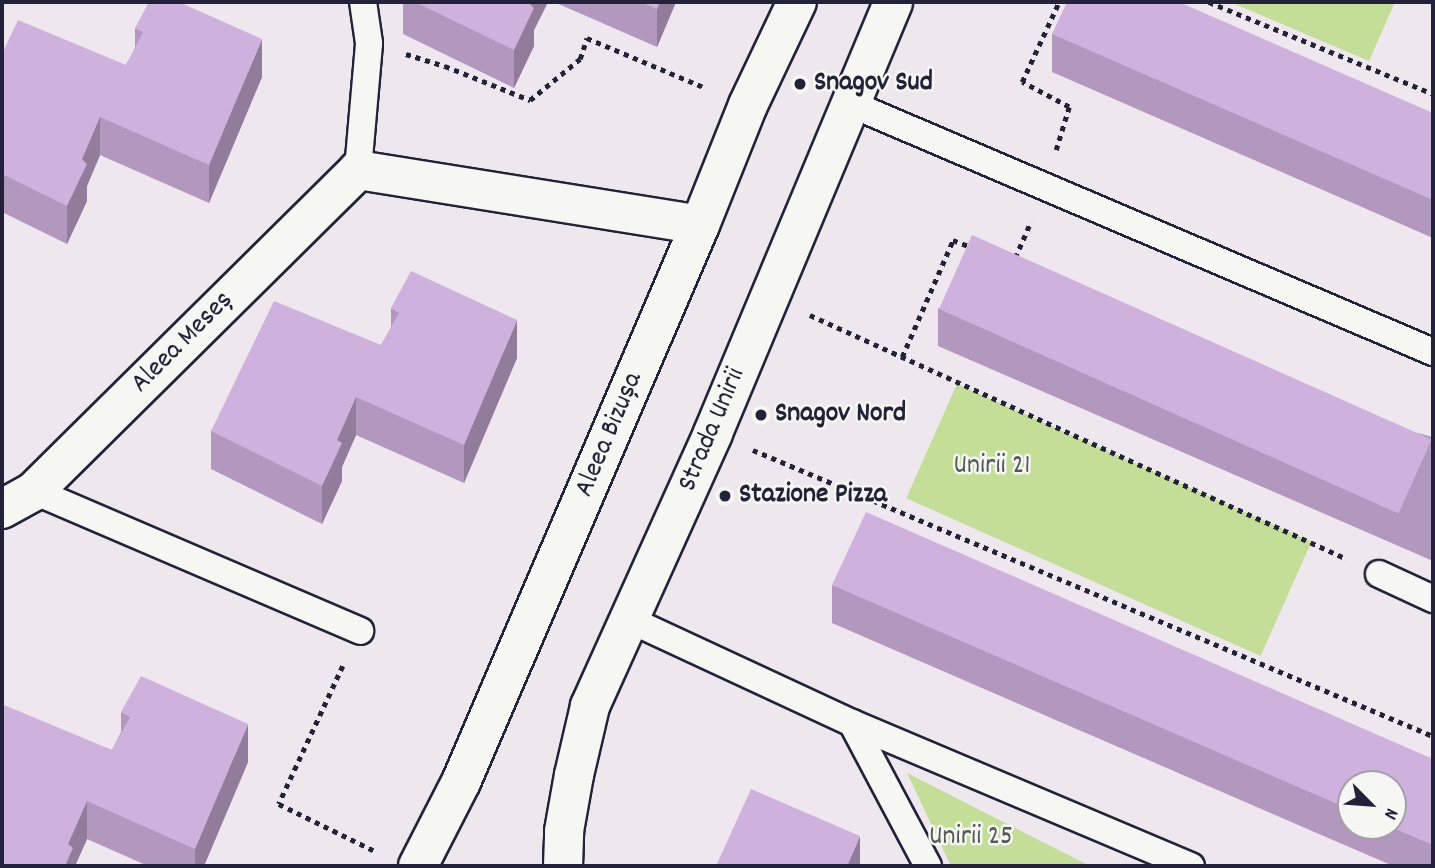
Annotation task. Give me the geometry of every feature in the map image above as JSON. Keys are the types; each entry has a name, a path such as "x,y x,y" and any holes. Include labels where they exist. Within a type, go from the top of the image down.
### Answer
{"street":[{"name":"Aleea Bizușa","path":"418,866 461,782 700,225 748,105 797,2"},
{"name":"Strada Unirii","path":"563,866 564,831 590,706 713,433 893,2"},
{"path":"358,170 700,225"},
{"name":"Aleea Meseș","path":"18,500 358,170"}],"lane":[{"path":"358,170 369,43 363,2"},
{"path":"851,104 1433,352"},
{"path":"18,500 359,631"},
{"path":"1380,574 1433,598"},
{"path":"628,620 852,723 1191,866"},
{"path":"852,723 928,866"}],"path":[{"path":"1209,2 1433,94"},
{"path":"369,43 445,66 530,100 580,59 587,38 748,105"},
{"path":"804,313 1380,574"},
{"path":"746,447 1433,736"},
{"path":"359,631 279,804 382,855"}],"green space":[{"path":"1230,2 1395,2 1369,61"},
{"name":"Unirii 21","path":"957,384 1311,542 1261,656 906,498"},
{"name":"Unirii 25","path":"907,773 1090,866 951,866"}],"building":[{"path":"149,2 179,2 262,39 209,165 100,117 82,159 87,164 67,206 2,174 2,54 18,20 126,65 143,32 135,28"},
{"path":"415,2 530,2 534,8 514,50"},
{"path":"640,2 660,2 657,9"},
{"path":"1067,2 1179,2 1433,113 1433,200 1052,34"},
{"path":"972,235 1432,440 1399,514 939,309"},
{"path":"411,271 517,320 464,445 356,397 337,440 342,443 322,486 211,431 274,301 381,345 399,313 391,308"},
{"path":"866,512 1433,759 1433,845 1407,834 1407,770 1337,770 1337,804 832,585"},
{"path":"141,676 248,724 195,849 87,801 68,844 73,848 65,866 2,865 4,705 112,750 130,717 121,712"},
{"path":"751,789 860,836 847,866 716,866"}],"place":[{"name":"Snagov Sud","path":"800,84"},
{"name":"Snagov Nord","path":"761,415"},
{"name":"Stazione Pizza","path":"725,496"}]}
